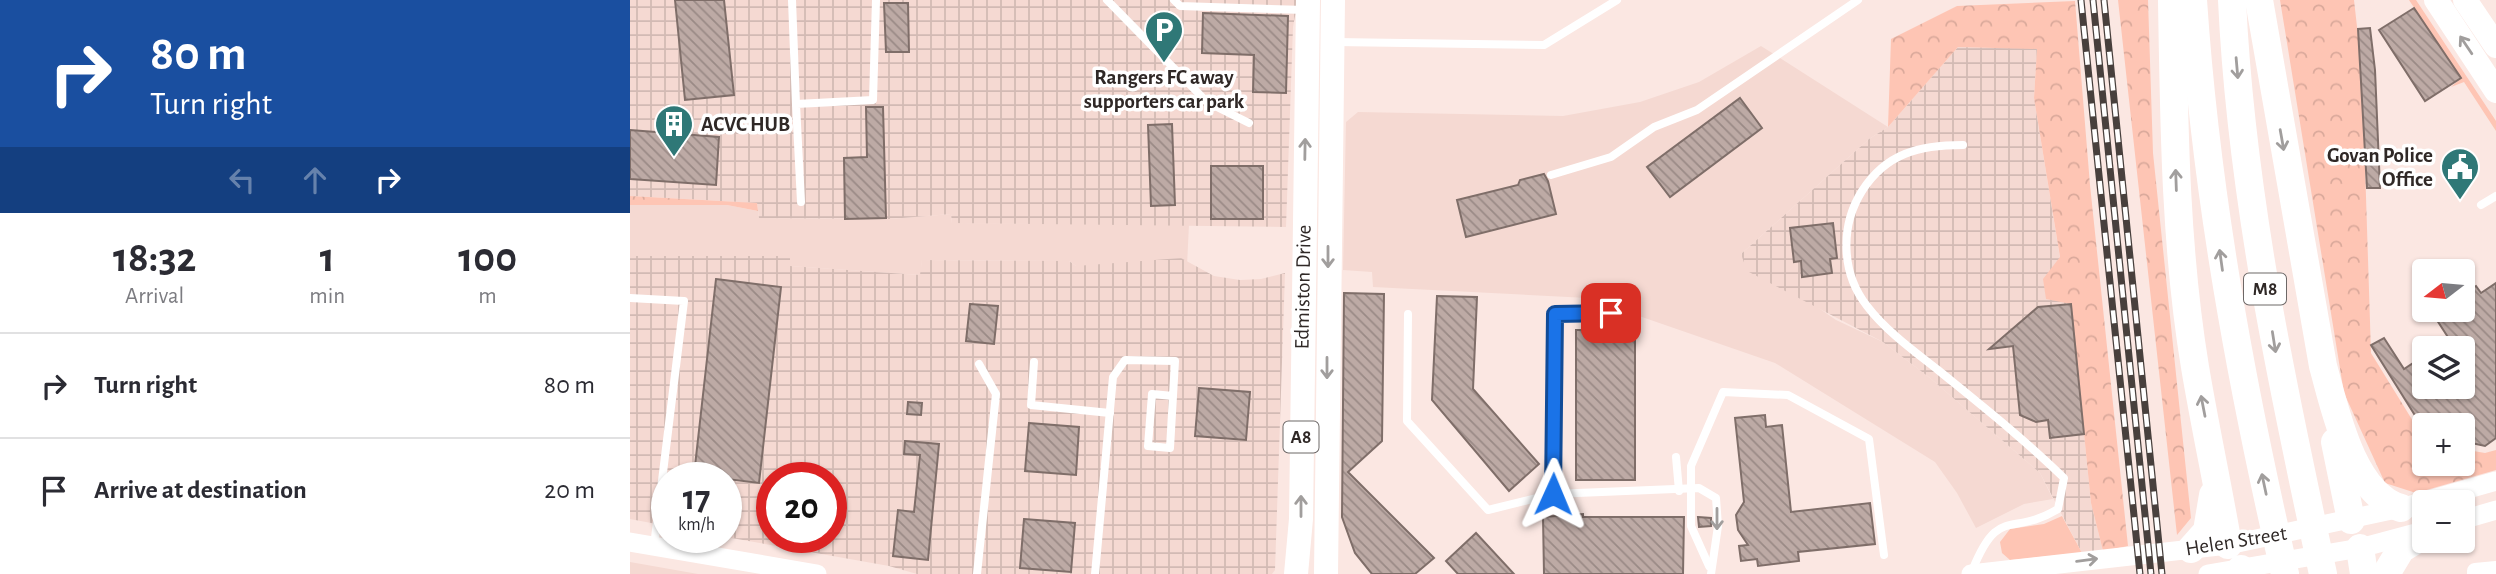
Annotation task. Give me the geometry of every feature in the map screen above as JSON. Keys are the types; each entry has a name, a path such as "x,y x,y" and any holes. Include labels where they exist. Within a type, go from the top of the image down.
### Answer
{"highway":[{"path":"2172,0 2176,191 2195,366 2212,454 2252,561"},
{"name":"M8","path":"2193,0 2252,561"},
{"name":"M8","path":"2232,0 2243,140 2276,355 2346,562"},
{"path":"2259,0 2323,366 2342,522"},
{"path":"2323,366 2338,418 2355,461 2376,494 2401,508"},
{"path":"2181,550 2207,531 2213,508 2212,454"},
{"path":"2386,574 2401,549 2412,541"}],"main road":[{"name":"Edmiston Drive","path":"1326,574 1328,214 1333,0"},
{"path":"2436,0 2496,91"},
{"path":"2465,0 2496,46"},
{"name":"Edmiston Drive","path":"1296,574 1301,519 1307,5"}],"street":[{"name":"Helen Street","path":"2208,574 2252,561 2342,522 2496,481"},
{"path":"2475,516 2496,510"},
{"path":"2342,522 2346,562"},
{"name":"Helen Street","path":"1971,574 2181,550 2252,561 2346,562 2412,537"},
{"path":"630,542 651,546"},
{"path":"695,553 817,574"},
{"path":"2475,573 2496,569"}],"lane":[{"path":"792,0 801,202"},
{"path":"796,104 873,100 876,0"},
{"path":"1107,0 1208,102 1249,123"},
{"path":"1174,0 1180,6 1307,5"},
{"path":"1332,43 1544,45 1617,0"},
{"path":"1551,174 1611,157 1654,127 1698,110 1788,45 1858,0"},
{"path":"1962,145 1931,145 1898,156 1871,177 1853,207 1845,241 1850,275 1866,306 1900,339 2030,445 2064,478 2058,509 2045,517 2001,526 1984,542 1971,574"},
{"path":"2482,205 2496,196"},
{"path":"630,298 684,300 664,462"},
{"path":"1553,494 1555,314 1611,313"},
{"path":"1408,314 1407,421 1488,510 1553,494 1679,491 1692,486 1716,498 1718,526 1710,570"},
{"path":"1095,574 1113,377 1125,360 1175,361 1173,396 1170,448 1148,446 1152,394 1173,396"},
{"path":"1034,362 1031,405 1110,413"},
{"path":"978,574 996,394 979,364"},
{"path":"1710,570 1691,526 1691,466 1723,392 1788,395 1869,439 1884,555"},
{"path":"1676,457 1679,491"}],"shaded area":[{"path":"630,0 1298,0 1293,27 1286,227 952,223 951,214 890,219 759,218 757,203 630,196"},
{"path":"1761,46 1888,127 1869,139 1741,254 1836,320 1883,342 1930,378 2040,473 2053,499 2024,504 1976,528 1957,493 1935,462 1775,363 1587,298 1373,287 1372,272 1343,270 1346,122 1358,112 1563,116 1640,102 1699,82"},
{"path":"1958,47 2037,48 2034,98 2060,258 2071,304 2091,503 2103,551 2082,553 2040,473 1930,378 1883,342 1747,271 1741,254 1869,139 1888,127"},
{"path":"630,205 727,205 758,211 759,218 890,219 951,214 952,223 1189,224 1187,266 1076,266 1069,261 922,260 921,275 789,266 789,256 630,256"},
{"path":"630,256 790,256 790,266 920,275 922,260 1069,261 1076,266 1181,258 1214,276 1240,280 1261,279 1285,273 1275,570 1272,574 917,574 889,566 816,553 847,553 847,462 756,462 756,542 742,540 742,462 651,462 651,523 630,519"},
{"path":"630,562 698,574 630,574"}],"green space":[{"path":"2118,0 2148,0 2153,153 2191,518 2177,535"},
{"path":"2280,0 2354,0 2362,71 2371,353 2412,420 2412,476 2475,476 2475,451 2485,453 2496,450 2496,470 2426,490 2412,492 2385,483 2344,393"},
{"path":"2409,0 2416,0 2496,121 2496,131 2464,82 2451,87 2461,78"},
{"path":"2075,1 2090,185 2128,546 2103,551 2091,503 2071,304 2046,299 2043,279 2060,257 2034,98 2037,49 1958,47 1888,127 1891,39 1957,6"},
{"path":"630,196 757,203 758,211 727,205 630,205"},
{"path":"2062,516 2082,553 2010,560 2002,553 2000,542 2010,529 2044,524"}],"building":[{"path":"675,0 724,0 734,95 685,100"},
{"path":"884,3 908,3 909,52 886,52"},
{"path":"2414,8 2461,78 2425,101 2379,30"},
{"path":"1203,13 1288,16 1286,93 1253,92 1254,55 1202,53"},
{"path":"2370,28 2375,70 2380,188 2367,188 2358,29"},
{"path":"1740,98 1762,128 1670,197 1647,167"},
{"path":"866,107 883,107 886,218 845,219 844,158 867,157"},
{"path":"1172,124 1175,205 1151,206 1148,125"},
{"name":"ACVC HUB","path":"630,130 719,137 716,185 630,179"},
{"path":"1211,166 1263,166 1263,219 1211,219"},
{"path":"1544,174 1556,214 1466,237 1457,200 1518,185 1520,180"},
{"path":"1833,223 1837,258 1830,259 1832,273 1802,277 1801,261 1794,262 1790,228"},
{"path":"716,279 781,287 761,462 756,462 756,483 742,481 742,462 695,462"},
{"path":"2496,283 2496,438 2485,446 2475,444 2475,413 2414,413 2371,345 2384,338 2404,369 2412,364 2412,399 2475,399 2475,336 2447,336 2438,322 2475,322 2475,287 2481,293"},
{"path":"1344,293 1384,294 1382,441 1348,472 1434,558 1415,574 1372,574 1355,553 1342,517"},
{"path":"1437,296 1477,297 1473,389 1539,464 1509,491 1432,400"},
{"path":"970,304 998,306 994,344 966,341"},
{"path":"2071,304 2084,434 2050,438 2048,420 2036,422 2020,415 2013,346 1989,349 2038,307"},
{"path":"1576,330 1635,330 1635,480 1576,480"},
{"path":"1199,388 1250,392 1246,440 1195,436"},
{"path":"908,402 922,403 921,415 907,414"},
{"path":"1765,415 1766,427 1782,425 1791,512 1870,503 1875,544 1798,552 1799,561 1758,566 1757,559 1741,561 1739,546 1748,545 1738,530 1736,515 1744,502 1735,418"},
{"path":"1029,423 1079,427 1076,475 1025,471"},
{"path":"905,441 939,444 928,560 893,556 898,510 914,512 920,455 904,454"},
{"path":"1583,514 1583,517 1684,517 1683,574 1544,574 1543,517"},
{"path":"1698,517 1711,518 1711,526 1699,527"},
{"path":"1024,519 1075,523 1071,572 1020,568"},
{"path":"1476,533 1514,574 1458,574 1446,561"}],"railway":[{"path":"2081,0 2140,574"},
{"path":"2093,0 2151,574"},
{"path":"2104,0 2162,574"}],"place":[{"name":"Rangers FC away supporters car park","path":"1164,64"},
{"name":"ACVC HUB","path":"674,158"},
{"name":"Govan Police Office","path":"2460,201"}],"route":[{"path":"1553,494 1555,314 1611,313"}]}
